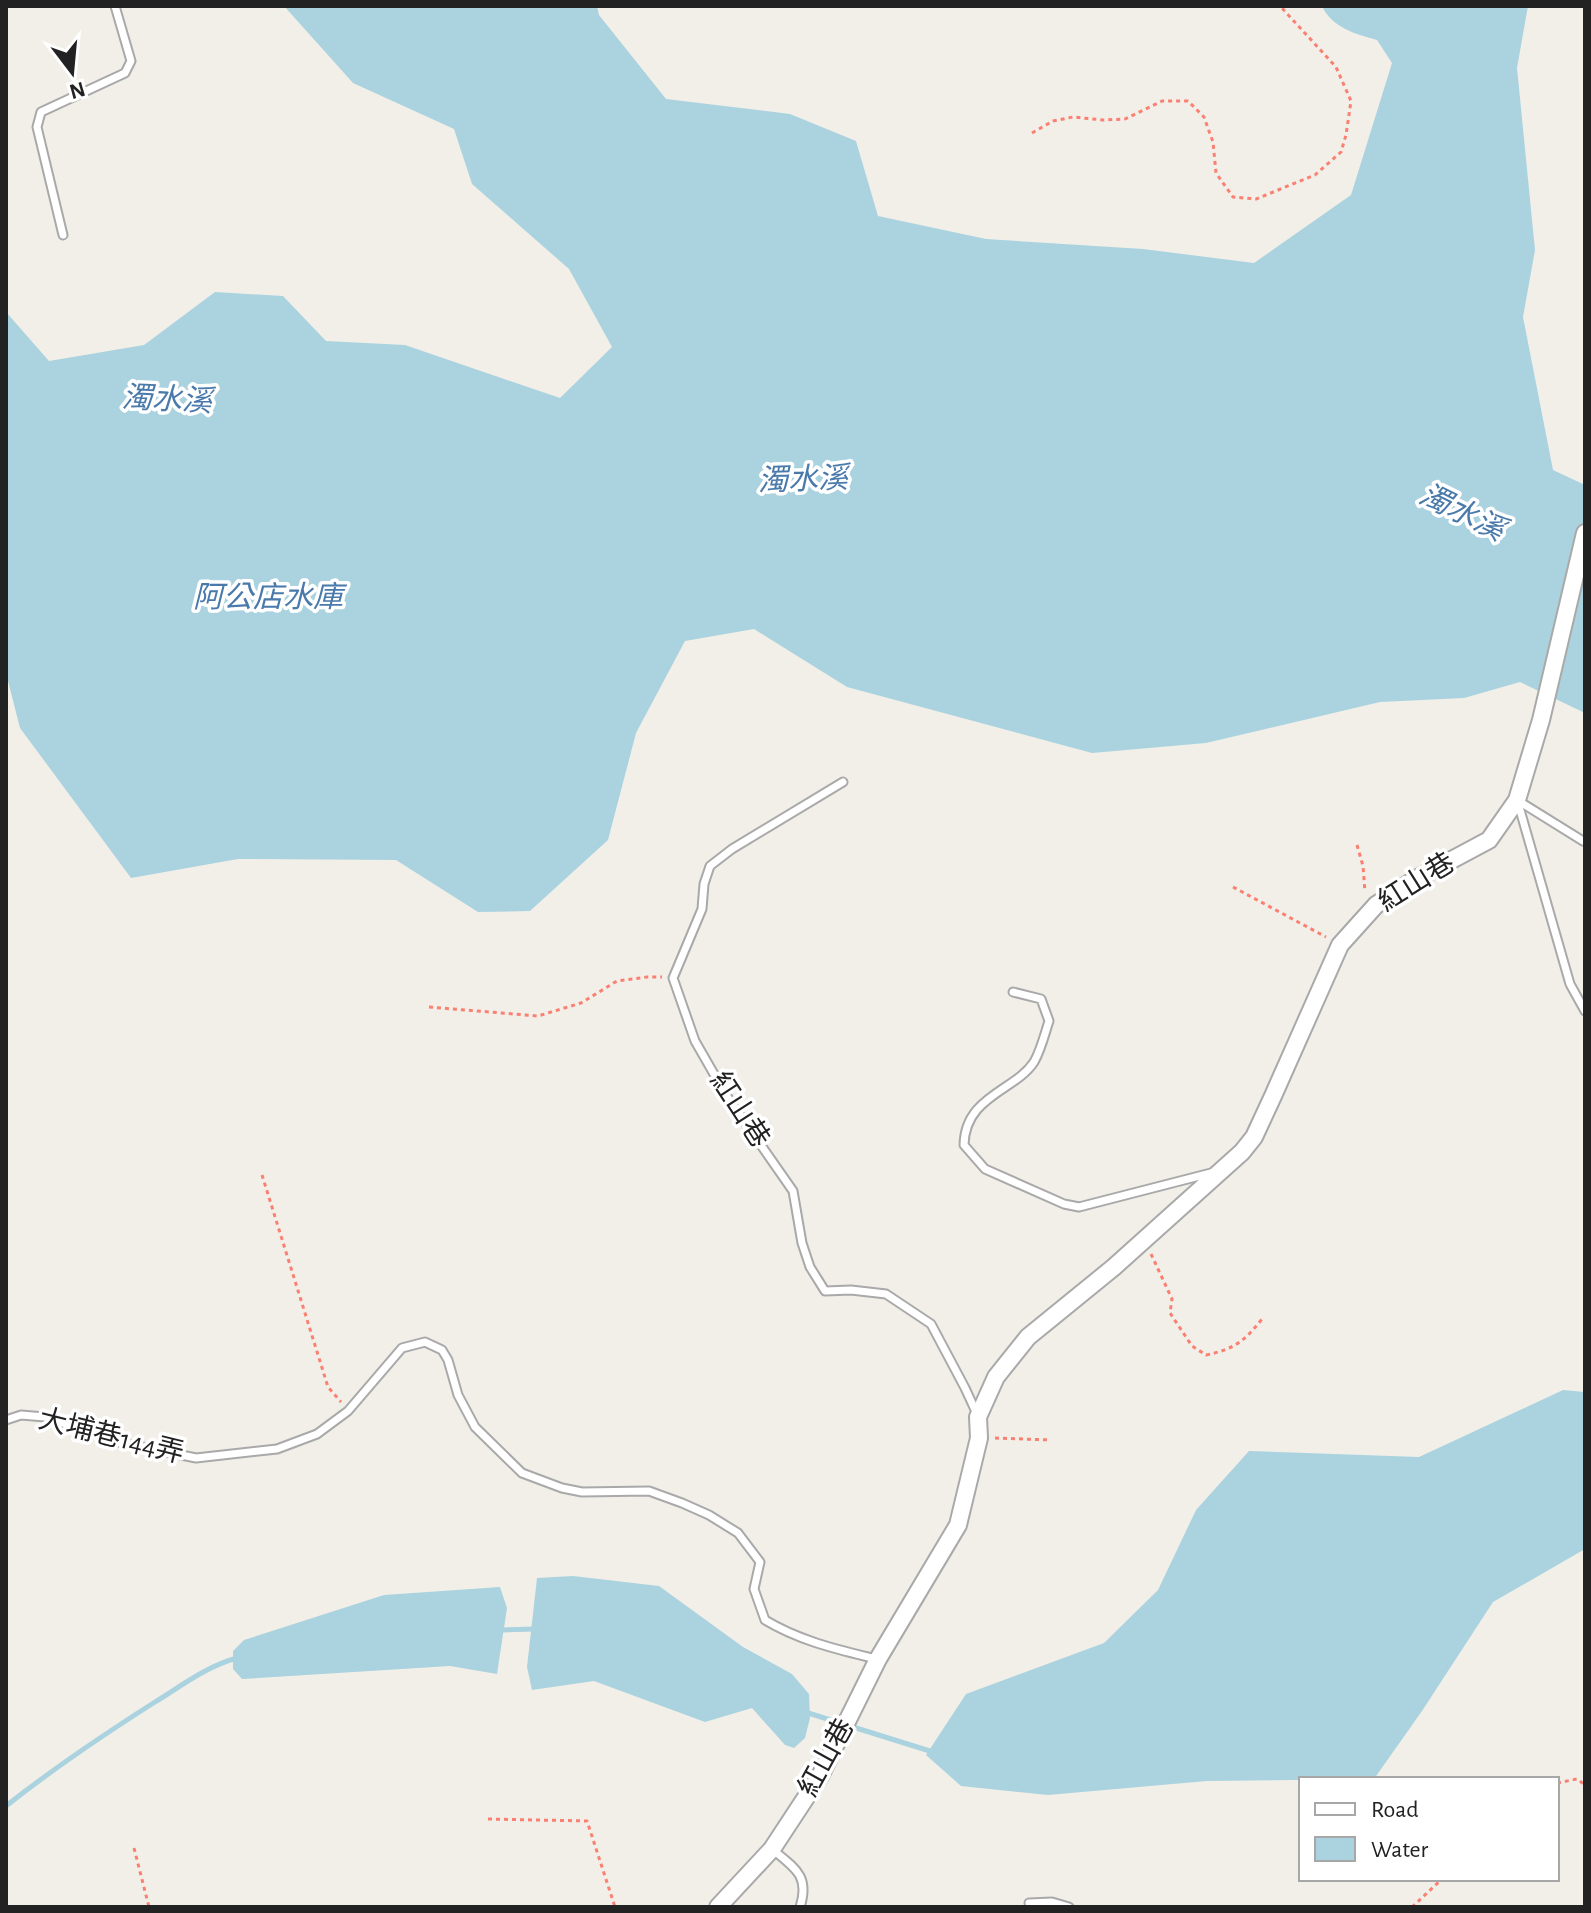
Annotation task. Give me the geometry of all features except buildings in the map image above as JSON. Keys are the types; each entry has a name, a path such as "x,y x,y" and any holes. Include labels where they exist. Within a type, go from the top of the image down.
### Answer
{"street":[{"name":"紅山巷","path":"718,1907 772,1849 820,1776 878,1659 958,1525 979,1438 978,1417 996,1377 1028,1337 1145,1240 1242,1152 1254,1137 1340,945 1359,923 1376,905 1416,879 1489,840 1517,800 1541,720 1585,533"}],"lane":[{"path":"63,235 37,127 41,112 125,73 131,61 115,6"},
{"path":"673,978 702,909 704,884 710,866 732,849 843,782"},
{"path":"1517,800 1583,841"},
{"path":"1517,800 1570,984 1585,1011"},
{"name":"紅山巷","path":"673,978 695,1041 726,1095 793,1191 802,1243 810,1267 825,1291 886,1294 931,1324 978,1417"},
{"path":"1013,992 1041,999 1049,1021 1034,1063 979,1107 964,1135 964,1145 985,1169 1064,1204 1079,1207 1221,1171"},
{"name":"大埔巷144弄","path":"6,1420 21,1415 45,1417 118,1442 196,1458 277,1449 317,1434 348,1411 402,1348 425,1342 434,1344 448,1360 458,1395 475,1427 522,1473 582,1492 649,1491 709,1515 738,1533 760,1562 754,1589 765,1620 786,1633 815,1644 878,1659"},
{"path":"772,1849 794,1867 804,1882 800,1907"},
{"path":"1029,1903 1052,1902 1069,1907"}],"path":[{"path":"1032,133 1053,121 1073,117 1125,119 1162,101 1188,101 1204,117 1213,142 1216,173 1233,197 1256,199 1315,175 1341,152 1351,101 1336,67 1280,6"},
{"path":"1357,845 1366,887 1359,923"},
{"path":"1233,887 1340,945"},
{"path":"429,1007 538,1016 581,1003 617,981 673,978"},
{"path":"262,1175 328,1387 348,1411"},
{"path":"1145,1240 1172,1299 1170,1313 1192,1346 1206,1355 1227,1351 1247,1338 1262,1319"},
{"path":"979,1438 1051,1440"},
{"path":"1559,1783 1577,1779 1585,1785"},
{"path":"488,1819 587,1821 615,1907"},
{"path":"134,1848 149,1907"},
{"path":"1412,1907 1440,1881"}],"water":[{"name":"阿公店水庫","path":"284,6 597,6 599,15 666,99 790,114 856,141 878,216 986,239 1143,249 1254,263 1351,195 1392,63 1377,40 1338,25 1322,6 1528,6 1517,68 1535,250 1523,317 1553,470 1585,485 1585,713 1520,682 1464,698 1380,702 1206,743 1092,753 847,687 754,629 685,641 636,733 608,840 530,911 478,912 396,860 238,859 131,878 20,728 6,673 6,312 49,361 144,345 215,292 283,296 326,341 405,345 560,398 612,347 569,269 472,184 454,129 353,83"},
{"path":"1563,1390 1585,1392 1585,1549 1493,1602 1375,1777 1207,1781 1048,1795 961,1786 926,1755 966,1694 1104,1643 1158,1590 1196,1510 1249,1451 1419,1457"},
{"path":"573,1576 659,1586 743,1647 792,1674 809,1694 810,1718 805,1738 794,1748 785,1745 752,1708 705,1722 594,1681 532,1690 527,1667 537,1578"},
{"path":"500,1587 507,1608 497,1674 450,1666 242,1679 233,1669 233,1651 244,1640 384,1595"}],"waterway":[{"path":"500,1630 534,1629"},
{"path":"6,1806 61,1765 184,1683 237,1658"},
{"path":"805,1712 933,1752"}],"water label":[{"name":"濁水溪","path":"167,400"},
{"name":"濁水溪","path":"803,480"},
{"name":"濁水溪","path":"1462,513"}]}
